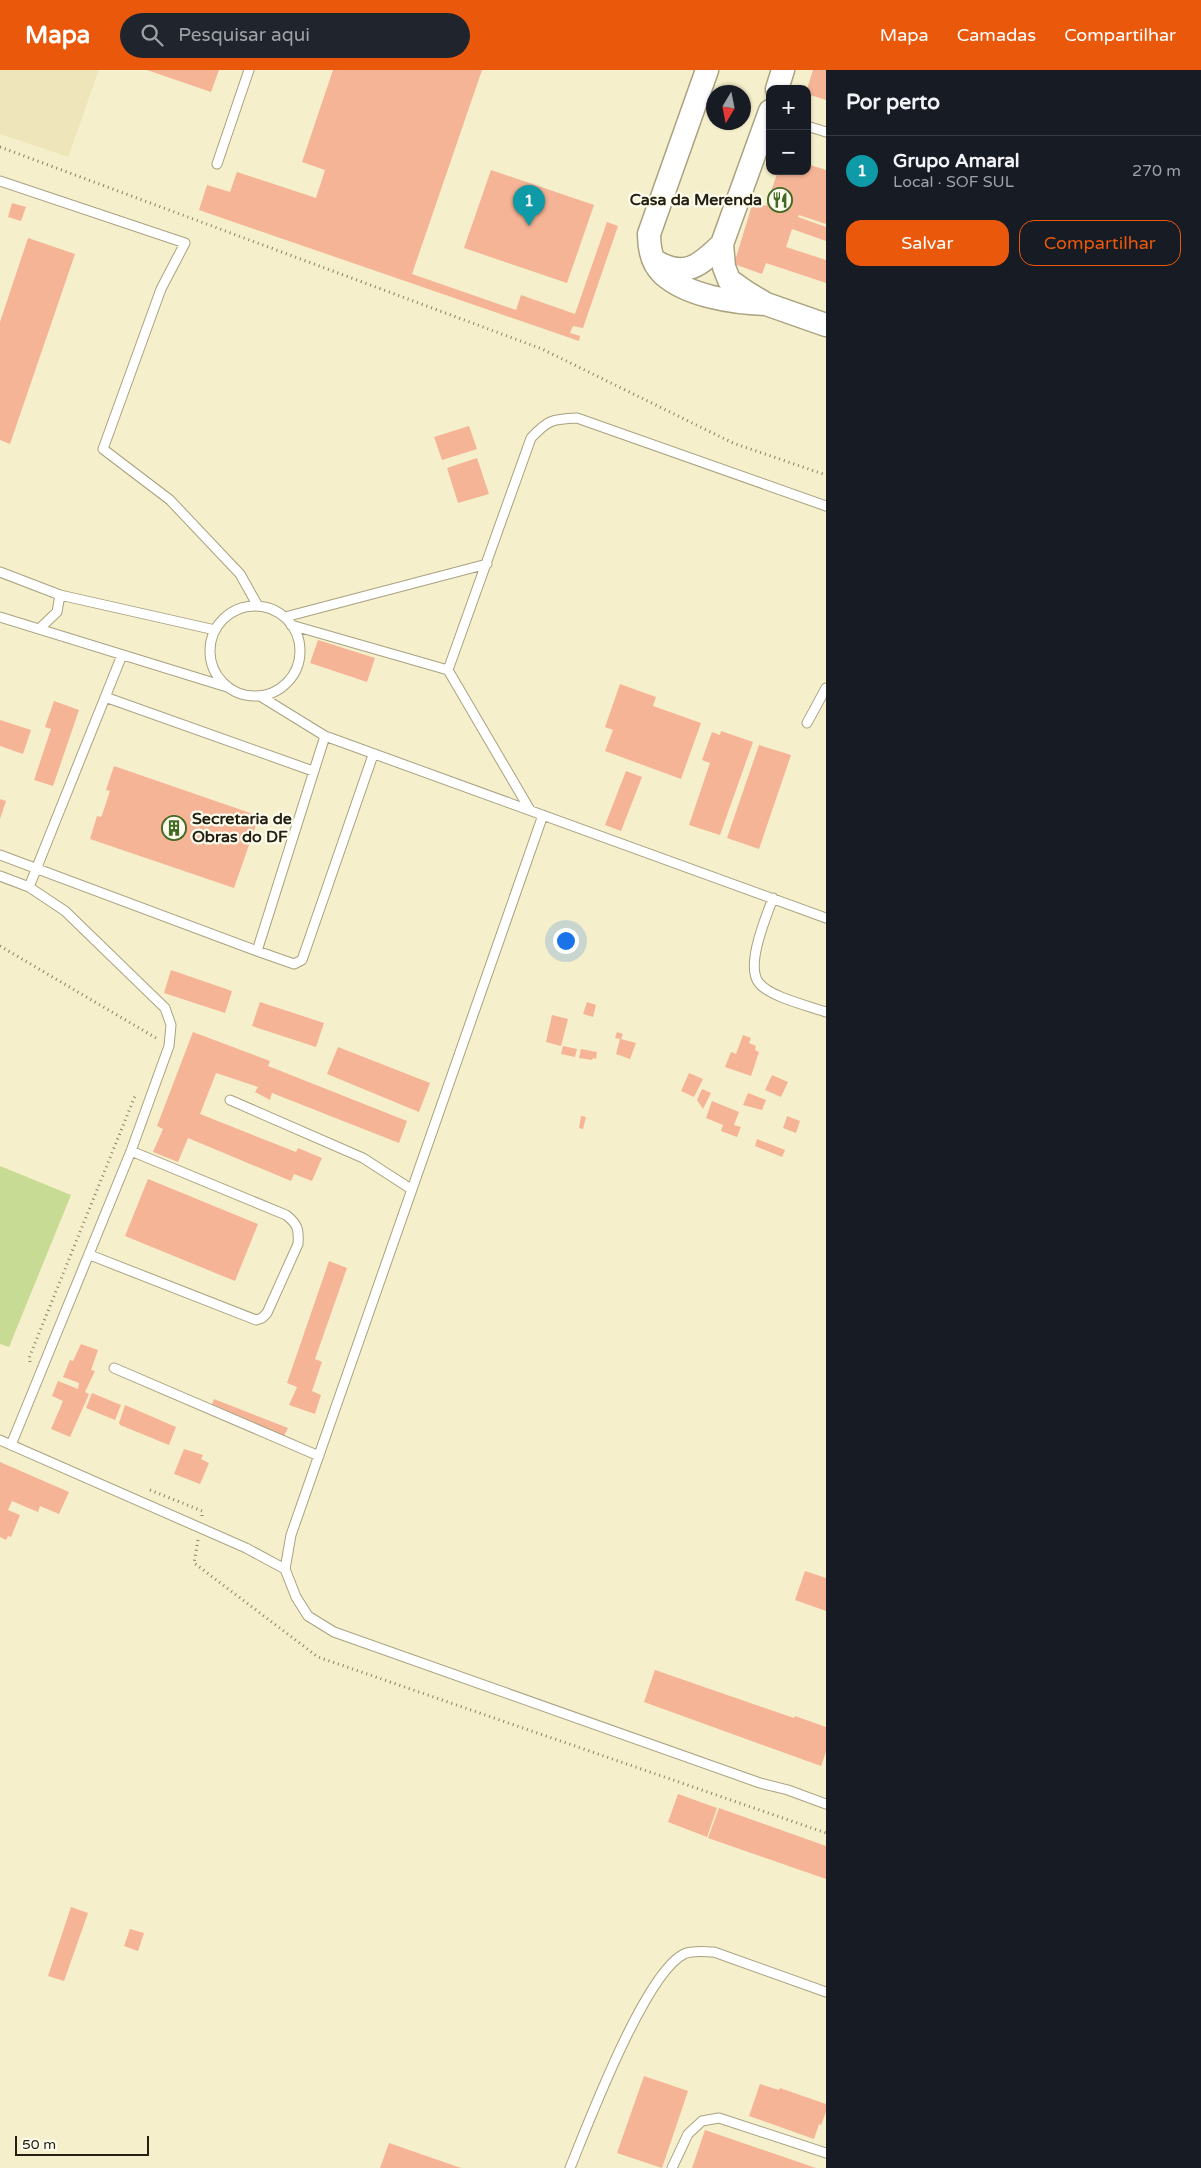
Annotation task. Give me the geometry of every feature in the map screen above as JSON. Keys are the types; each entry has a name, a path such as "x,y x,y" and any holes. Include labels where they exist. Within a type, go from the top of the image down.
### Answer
{"street":[{"path":"707,70 649,234 650,252 662,273 677,283 697,292 725,302 766,304"},
{"path":"778,85 783,70"},
{"path":"766,123 722,244 724,267 729,280 766,304 826,326"},
{"path":"654,260 664,266 684,270 696,267 722,244"}],"lane":[{"path":"217,164 249,70"},
{"path":"811,127 826,132"},
{"path":"0,181 185,243 161,289 103,449 170,500 240,574 258,606"},
{"path":"448,670 531,438 546,423 560,418 577,418 826,506"},
{"path":"285,617 487,564"},
{"path":"0,572 60,595 215,630"},
{"path":"39,629 56,612 60,595"},
{"path":"0,617 228,687 244,694 260,696 273,692 284,685 293,675 298,662 300,649 298,636 292,624 285,617 268,608 258,606 245,607 233,612 222,620 215,630 210,646 211,662 218,676 228,687"},
{"path":"292,624 448,670 530,810"},
{"path":"29,887 122,654"},
{"path":"807,723 826,688"},
{"path":"260,696 324,736 826,918"},
{"path":"105,697 314,771"},
{"path":"257,951 324,736"},
{"path":"0,855 294,964 302,960 374,755"},
{"path":"544,815 291,1535 285,1569 296,1597 308,1616 334,1632 760,1783 788,1790 826,1804"},
{"path":"0,876 29,887 66,911 165,1008 171,1025 169,1046 132,1151 11,1445"},
{"path":"773,898 758,940 754,972 759,983 772,993 826,1012"},
{"path":"230,1100 363,1158 411,1190"},
{"path":"90,1255 256,1320 262,1318 267,1312 298,1244 299,1232 296,1222 286,1215 132,1151"},
{"path":"114,1368 319,1456"},
{"path":"0,1440 246,1548 285,1569"},
{"path":"570,2168 599,2096 640,2011 661,1976 680,1957 699,1951 714,1952 826,1992"},
{"path":"672,2168 688,2134 702,2122 718,2118 826,2153"}],"path":[{"path":"0,147 542,349 733,443 826,475"},
{"path":"0,946 158,1039"},
{"path":"30,1368 29,1358 136,1094"},
{"path":"149,1489 202,1511 194,1563 318,1657 826,1833"}],"shaded area":[{"path":"0,70 99,70 68,157 0,134"}],"green space":[{"path":"0,1166 71,1195 9,1347 0,1344"}],"building":[{"path":"147,70 219,70 211,92"},
{"path":"333,70 482,70 412,274 516,310 521,295 575,314 607,222 618,226 583,328 573,326 570,333 580,336 579,341 199,210 207,185 230,192 237,172 316,198 325,170 302,162"},
{"path":"813,70 826,70 826,100 811,95 811,85 808,85"},
{"path":"811,165 826,170 826,224 799,215 798,217 826,227 826,241 792,229 786,247 826,260 826,283 766,263 762,274 734,264 753,202 766,206 777,175 811,175"},
{"path":"491,170 594,205 567,283 464,248"},
{"path":"12,203 26,207 21,221 8,217"},
{"path":"28,238 75,254 10,444 0,440 0,322"},
{"path":"469,426 477,449 442,460 434,437"},
{"path":"477,458 489,494 458,503 447,468"},
{"path":"318,640 375,658 367,682 310,663"},
{"path":"620,684 656,697 653,706 701,723 681,779 605,751 613,730 605,727"},
{"path":"54,701 79,710 53,786 34,780 51,729 45,727"},
{"path":"0,720 31,730 23,754 0,746"},
{"path":"721,731 753,742 720,835 689,825 710,763 702,760 712,732 720,735"},
{"path":"759,745 791,755 759,849 727,838"},
{"name":"Secretaria de Obras do DF","path":"114,766 259,816 234,888 90,839 97,816 101,817 110,791 106,790"},
{"path":"626,771 642,777 621,831 605,825"},
{"path":"0,799 6,801 0,819"},
{"path":"171,970 232,991 225,1013 164,993"},
{"path":"260,1002 324,1023 316,1047 252,1026"},
{"path":"587,1002 596,1005 593,1017 583,1014"},
{"path":"552,1015 568,1019 561,1046 546,1042"},
{"path":"193,1032 270,1061 268,1066 407,1121 399,1143 272,1093 270,1100 255,1092 258,1087 216,1073 200,1114 296,1152 298,1148 322,1158 312,1181 294,1174 291,1181 188,1138 178,1162 153,1152 163,1129 157,1126"},
{"path":"617,1032 623,1034 621,1039 636,1043 630,1059 616,1054 620,1039 615,1038"},
{"path":"743,1035 751,1038 749,1043 756,1046 755,1050 759,1052 751,1076 725,1067 731,1052 736,1054"},
{"path":"563,1046 577,1049 575,1057 561,1054"},
{"path":"338,1047 430,1083 419,1112 327,1074"},
{"path":"581,1049 597,1052 596,1059 579,1058"},
{"path":"689,1073 703,1079 694,1097 681,1091"},
{"path":"772,1075 788,1082 781,1097 765,1090"},
{"path":"702,1089 711,1093 703,1109 697,1100"},
{"path":"748,1093 766,1100 762,1110 743,1105"},
{"path":"712,1101 739,1112 734,1125 741,1127 737,1137 721,1131 723,1125 706,1118"},
{"path":"581,1116 586,1117 583,1129 579,1128"},
{"path":"787,1116 800,1121 796,1133 783,1128"},
{"path":"757,1139 785,1150 782,1157 755,1146"},
{"path":"148,1179 258,1224 235,1281 125,1236"},
{"path":"329,1261 347,1268 315,1359 322,1362 312,1391 321,1395 315,1414 289,1405 297,1387 287,1383"},
{"path":"81,1344 98,1350 91,1370 95,1371 85,1392 89,1394 70,1437 51,1429 63,1401 52,1396 58,1381 78,1389 79,1383 63,1377 70,1360 73,1361"},
{"path":"92,1393 121,1405 115,1420 86,1408"},
{"path":"214,1399 288,1428 284,1436 211,1407"},
{"path":"125,1405 176,1427 169,1445 120,1425"},
{"path":"184,1449 203,1455 201,1459 209,1463 200,1484 174,1474"},
{"path":"0,1462 69,1492 59,1514 40,1506 38,1512 12,1501 8,1510 20,1515 11,1537 8,1536 6,1540 0,1537"},
{"path":"805,1571 826,1578 826,1611 795,1600"},
{"path":"655,1670 794,1718 795,1716 826,1727 826,1752 821,1766 644,1702"},
{"path":"678,1794 717,1808 707,1837 668,1822"},
{"path":"719,1808 826,1846 826,1879 708,1838"},
{"path":"71,1907 88,1913 64,1981 48,1976"},
{"path":"130,1929 144,1933 138,1951 124,1946"},
{"path":"644,2076 688,2091 662,2168 617,2153"},
{"path":"760,2084 779,2090 780,2088 826,2104 826,2112 821,2125 819,2124 814,2139 749,2116"},
{"path":"705,2130 816,2168 692,2168"},
{"path":"389,2143 461,2168 380,2168"}],"place":[{"name":"Casa da Merenda","path":"780,200"},
{"name":"Grupo Amaral","path":"529,226"},
{"name":"Secretaria de Obras do DF","path":"174,828"}]}
